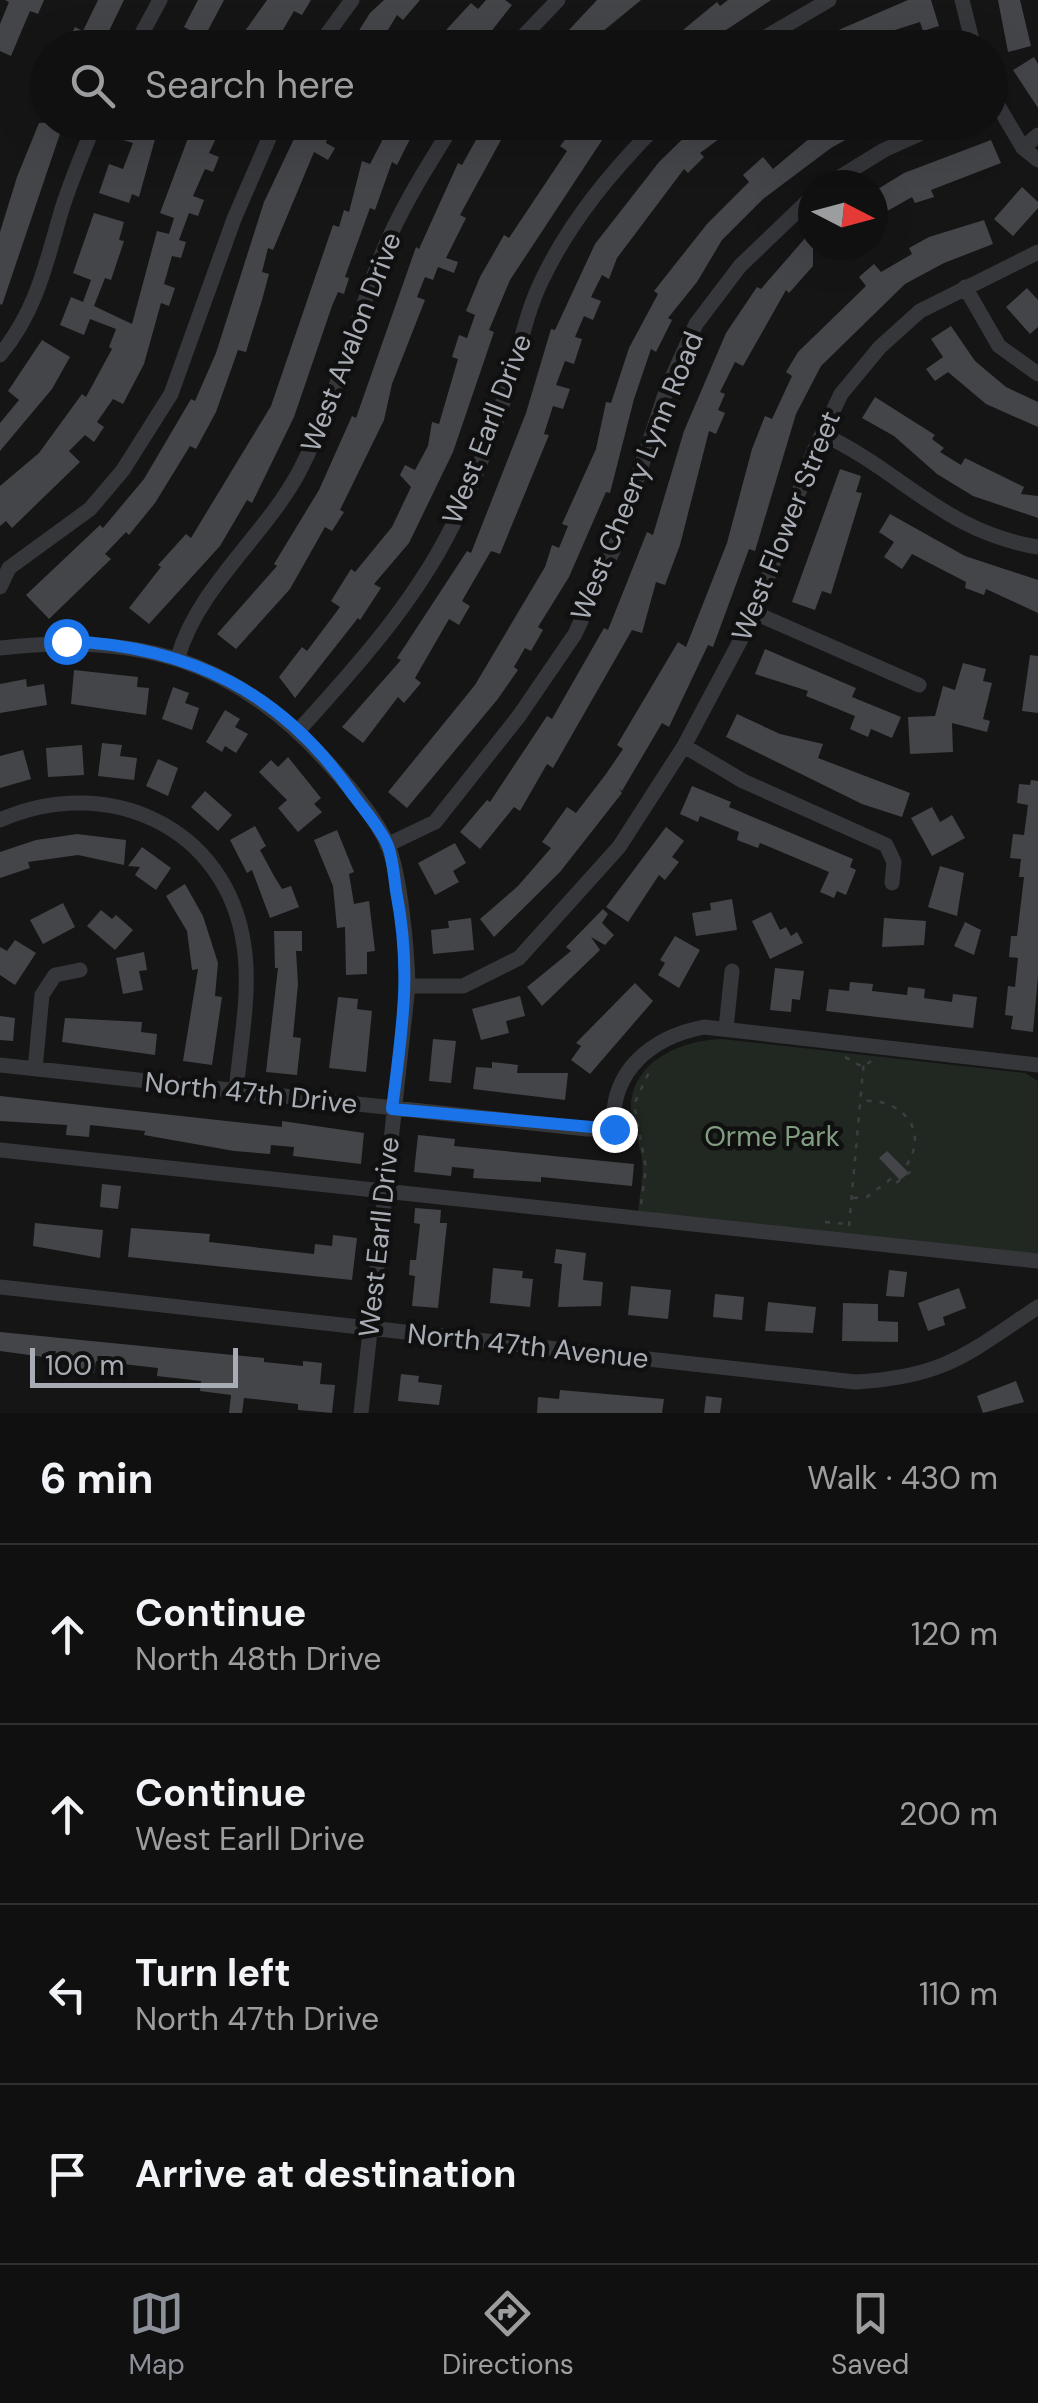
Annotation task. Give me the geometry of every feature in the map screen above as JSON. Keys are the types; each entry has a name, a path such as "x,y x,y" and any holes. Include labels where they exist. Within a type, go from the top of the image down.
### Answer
{"street":[{"path":"144,30 160,0"},
{"path":"330,30 352,0"},
{"path":"529,30 558,0"},
{"path":"778,30 829,0"},
{"path":"962,0 970,30"},
{"path":"1008,124 1023,148 1038,160"},
{"path":"1023,148 1038,134"},
{"path":"0,355 20,331 46,274 60,216 88,140"},
{"path":"0,588 9,568 90,509 123,470 171,394 234,219 268,140"},
{"name":"West Avalon Drive","path":"178,657 192,618 266,525 298,474 336,393 380,260 408,200 444,140"},
{"name":"West Earll Drive","path":"360,1413 408,986 406,945 388,844 342,779 298,730 354,670 412,594 459,512 505,397 540,283 571,227 606,178 643,140"},
{"path":"851,170 906,140"},
{"name":"West Cheery Lynn Road","path":"388,844 435,822 519,716 575,634 616,544 666,391 696,324 740,266 798,210"},
{"name":"West Flower Street","path":"408,986 463,986 520,958 618,847 684,746 755,612 841,394 880,347 920,311 1016,267 1038,252"},
{"path":"966,287 999,346 1038,374"},
{"path":"822,434 861,452 945,515 994,537 1038,548"},
{"path":"755,612 919,685"},
{"path":"0,647 100,642 178,657 246,688 298,730"},
{"path":"684,746 743,780 886,846 894,862 892,882"},
{"path":"0,820 41,806 72,802 107,805 152,817 202,851 228,891 244,946 236,1092"},
{"path":"34,1069 42,995 56,975 80,970"},
{"path":"726,1028 732,971"},
{"name":"North 47th Drive","path":"0,1065 392,1109 614,1129 617,1098 626,1076 659,1039 704,1027 870,1051 1038,1064"},
{"path":"0,1150 1038,1261"},
{"name":"North 47th Avenue","path":"0,1287 855,1382 888,1380 946,1367 984,1346 1038,1307"}],"path":[{"path":"863,1067 870,1051"},
{"path":"825,1222 850,1227 863,1067 870,1051"},
{"path":"842,1055 854,1066 863,1067"},
{"path":"640,1212 646,1168 634,1104 653,1066"},
{"path":"851,1198 866,1197 892,1178 896,1183 910,1172 906,1166 916,1139 912,1122 901,1110 876,1101 860,1102"}],"green space":[{"name":"Orme Park","path":"722,1039 1025,1073 1038,1081 1038,1255 638,1214 642,1166 631,1112 634,1090 650,1065 663,1056 692,1043"}],"building":[{"path":"5,0 44,0 38,14 30,11 11,56 0,51 0,24 9,2"},
{"path":"98,0 124,0 109,30 83,30"},
{"path":"198,0 224,0 208,30 184,27"},
{"path":"267,0 311,0 302,15 294,11 283,30 246,30"},
{"path":"384,0 420,0 403,20 397,15 388,30 359,30"},
{"path":"486,0 505,0 512,5 492,30 446,30 471,3 478,9"},
{"path":"597,0 641,0 605,30 569,30"},
{"path":"728,0 771,0 726,30 683,30 717,2 720,6"},
{"path":"908,0 931,0 939,26 923,30 920,22 895,30 839,30"},
{"path":"998,0 1020,0 1031,46 1008,52 1008,30 1004,30"},
{"path":"1034,57 1038,64 1038,108 1013,70"},
{"path":"32,140 58,140 2,305 0,232"},
{"path":"123,140 155,140 139,197 132,194 129,203 99,193 109,164 123,169 133,143"},
{"path":"187,140 215,140 209,153 219,157 213,172 205,169 193,196 204,200 198,216 189,213 179,240 186,242 181,258 172,256 164,284 175,288 169,306 161,303 144,364 123,404 113,399 97,422 104,427 94,442 85,435 69,451 80,462 12,528 6,521 0,526 0,486 39,453 82,394 86,397 112,349 109,347 116,329 90,319 84,335 60,325 71,297 83,302 91,280 73,273 94,213 124,222 119,240 124,241 111,280 105,278 94,306 132,324 157,231 169,234 174,218 160,213"},
{"path":"293,140 327,140 335,148 328,160 314,152 273,250 268,248 262,272 269,274 246,352 238,350 216,412 196,449 190,446 155,503 129,535 126,532 105,554 111,559 49,619 26,595 100,525 103,528 144,479 191,399 195,401 216,353 264,202"},
{"path":"382,140 410,140 397,165 392,162 375,210 370,208 345,277 349,278 344,294 338,292 294,417 252,503 247,500 220,546 149,624 129,608 161,567 158,565 186,534 191,538 271,406 333,225 339,227 344,210 349,212 362,161 370,164"},
{"path":"476,140 501,140 460,215 466,218 446,258 458,262 454,273 438,267 433,280 425,277 417,297 425,300 392,384 384,420 340,510 344,512 332,531 325,527 290,589 236,649 217,634 277,566 274,564 319,490 352,416 356,418 416,247 419,249 458,163 462,165"},
{"path":"565,140 602,140 510,280 489,330 494,332 453,452 409,543 374,584 381,588 360,620 295,698 279,677 302,647 307,651 340,607 331,601 351,569 355,572 392,527 411,487 400,475 405,465 415,470 428,446 432,422 439,424 458,359 452,357 459,335 467,338 475,315 466,311 480,277 504,235 509,238 567,151 560,146"},
{"path":"682,140 718,140 700,153 704,157 688,173 684,169 617,258 609,279 602,275 591,297 601,301 593,320 584,316 575,337 582,339 574,364 565,361 556,385 570,389 563,409 553,406 544,434 549,435 500,554 491,551 462,601 470,606 459,625 449,619 415,678 421,683 404,703 398,697 363,743 342,727 401,660 397,658 467,551 471,553 526,413 551,329 555,330 595,244 659,162"},
{"path":"808,140 845,140 798,170 722,240 697,282 668,318 672,320 656,352 651,349 634,399 610,493 606,492 569,577 538,627 543,630 531,651 525,648 514,667 518,670 497,700 407,808 388,792 475,685 545,567 552,545 559,548 568,526 562,524 596,449 606,402 611,403 629,348 658,294 654,291 707,224 749,182 743,175 763,157 773,169"},
{"path":"991,140 1001,163 931,190 934,197 915,203 912,197 888,211 888,183"},
{"path":"1022,187 1038,202 1038,208 1013,236 994,219"},
{"path":"984,220 993,244 905,284 821,366 796,414 755,551 749,549 713,647 708,645 669,727 662,723 622,791 619,789 622,793 560,872 494,937 480,919 518,886 551,848 542,842 567,807 576,813 606,774 623,749 617,745 678,642 686,647 727,543 752,449 765,416 772,419 792,376 786,372 798,352 866,286 859,277 874,264 881,272 912,254 909,248 929,237"},
{"path":"798,246 798,260 813,260 813,266 789,293 786,290 743,366 735,362 720,392 725,394 718,410 725,413 716,434 709,431 680,545 665,585 656,582 642,633 632,630 553,768 547,764 520,811 514,807 480,849 460,832 487,800 490,802 547,716 552,719 604,628 608,630 647,532 653,535 684,431 726,333 757,287 761,289"},
{"path":"1027,288 1038,300 1038,327 1030,334 1006,307"},
{"path":"951,326 975,361 1006,387 1038,402 1038,427 986,404 948,372 935,381 926,369 943,357 931,339"},
{"path":"42,340 70,357 52,389 0,451 0,423 19,400 8,391"},
{"path":"875,397 935,435 932,439 944,448 940,452 961,465 965,458 1024,487 1021,494 1038,496 1038,518 973,496 937,474 894,436 862,418"},
{"path":"840,469 861,476 856,492 862,493 831,594 822,591 815,610 792,602"},
{"path":"890,514 965,556 1038,580 1038,613 986,589 984,595 965,588 966,582 912,554 902,569 884,557 894,542 879,532"},
{"path":"765,649 856,688 852,697 901,717 892,738 871,729 868,737 850,729 855,716 806,696 808,691 755,674"},
{"path":"1030,655 1038,656 1038,713 1022,711"},
{"path":"963,663 986,669 983,681 992,683 983,719 990,721 987,732 952,723 953,752 910,754 908,717 935,716 943,686 955,690"},
{"path":"74,670 138,677 137,687 149,688 146,715 71,704"},
{"path":"26,679 27,687 44,684 47,705 0,713 0,684"},
{"path":"173,687 189,693 185,703 199,708 192,730 162,719"},
{"path":"225,710 240,719 235,727 248,734 236,753 225,746 222,752 206,742"},
{"path":"737,714 780,734 823,744 818,758 910,793 902,817 862,804 726,737"},
{"path":"102,743 122,745 120,756 137,758 134,780 98,776"},
{"path":"82,745 84,775 48,777 46,748"},
{"path":"23,750 31,779 0,788 0,756"},
{"path":"288,757 321,798 314,804 322,812 298,832 278,808 287,800 259,772 271,760 278,767"},
{"path":"158,759 178,768 168,796 146,786"},
{"path":"1031,780 1038,781 1038,976 1033,1032 1011,1029 1013,1016 1005,1015 1008,986 1015,987 1018,958 1009,957 1011,936 1017,936 1024,877 1019,877 1021,859 1010,858 1013,834 1024,835 1028,805 1017,803 1019,784 1030,785"},
{"path":"692,786 731,802 729,807 853,859 850,867 856,870 846,895 837,891 834,898 820,892 829,872 760,843 758,848 737,840 739,832 700,816 698,822 680,814"},
{"path":"205,791 232,815 218,831 191,807"},
{"path":"932,807 940,822 952,815 965,838 932,856 911,818"},
{"path":"255,826 266,846 260,850 274,876 282,889 291,886 299,907 270,918 252,870 247,873 230,840"},
{"path":"666,827 684,841 672,857 679,862 665,880 659,875 628,922 606,907"},
{"path":"337,830 354,872 349,874 354,904 369,901 375,951 367,952 367,974 346,975 345,927 337,928 333,886 314,840"},
{"path":"77,834 126,840 124,865 78,855 28,862 30,868 0,878 0,852 36,840"},
{"path":"455,843 466,863 453,871 459,882 435,895 418,863"},
{"path":"142,847 171,868 156,890 135,875 140,867 128,866"},
{"path":"940,866 964,873 957,916 928,907"},
{"path":"185,884 203,916 218,963 215,996 222,997 212,1065 183,1061 198,969 192,970 187,931 166,896"},
{"path":"732,899 737,930 696,936 692,913 711,910 710,903"},
{"path":"63,903 75,927 43,944 30,920"},
{"path":"603,909 608,914 602,923 614,935 605,945 591,937 600,950 542,1006 527,987 571,951 566,947"},
{"path":"101,910 112,919 116,915 133,930 115,950 87,926"},
{"path":"771,912 780,930 786,927 791,936 797,932 803,943 770,959 752,921"},
{"path":"471,918 474,950 433,954 431,930 449,928 448,921"},
{"path":"884,918 926,921 924,945 882,947"},
{"path":"965,922 981,930 974,955 954,946"},
{"path":"274,931 302,931 302,951 296,951 298,984 293,1037 301,1038 297,1075 266,1072 278,968"},
{"path":"675,936 700,950 679,988 658,975 665,963 660,960"},
{"path":"15,940 36,953 15,985 0,975 0,947 7,951"},
{"path":"144,952 147,970 139,971 143,990 123,994 116,958"},
{"path":"775,968 804,971 800,1000 792,999 791,1012 770,1010"},
{"path":"850,982 873,984 872,991 907,995 908,987 925,989 924,998 952,1002 953,994 977,997 973,1028 826,1011 829,989 849,991"},
{"path":"635,983 653,1001 590,1074 571,1060 581,1046 576,1043"},
{"path":"520,996 525,1016 506,1021 509,1033 481,1040 472,1009"},
{"path":"338,997 358,999 357,1009 372,1011 366,1072 329,1068"},
{"path":"0,1016 15,1018 13,1041 0,1040"},
{"path":"65,1018 142,1022 141,1032 157,1034 155,1055 62,1042"},
{"path":"433,1039 456,1041 451,1083 429,1081"},
{"path":"492,1062 518,1065 517,1073 568,1073 565,1100 473,1089 476,1067 492,1068"},
{"path":"0,1096 282,1127 282,1121 364,1133 361,1164 293,1156 294,1147 271,1145 270,1154 234,1151 144,1135 145,1131 90,1125 89,1137 66,1135 67,1125 0,1121"},
{"path":"418,1135 455,1139 454,1146 634,1164 632,1186 541,1177 541,1182 473,1178 474,1169 452,1167 451,1176 414,1172"},
{"path":"887,1151 909,1173 900,1180 879,1158"},
{"path":"102,1184 121,1186 118,1209 100,1207"},
{"path":"415,1208 441,1210 440,1223 447,1223 438,1308 412,1306 415,1276 409,1275 410,1260 416,1260 420,1224 414,1223"},
{"path":"35,1223 103,1230 100,1258 33,1246"},
{"path":"131,1228 210,1234 209,1242 314,1254 315,1244 332,1246 333,1235 357,1238 352,1280 128,1257"},
{"path":"556,1249 586,1253 583,1280 603,1282 601,1306 558,1307 562,1264 554,1263"},
{"path":"493,1268 523,1271 522,1278 533,1279 530,1307 490,1303"},
{"path":"889,1270 907,1272 904,1297 886,1296"},
{"path":"631,1286 671,1290 668,1319 628,1315"},
{"path":"959,1288 966,1308 943,1317 945,1325 928,1331 918,1303"},
{"path":"715,1294 744,1297 742,1320 713,1317"},
{"path":"768,1302 816,1307 813,1333 765,1331"},
{"path":"843,1303 878,1304 878,1321 898,1322 898,1342 842,1341"},
{"path":"0,1332 264,1358 264,1362 303,1366 303,1361 322,1363 320,1384 335,1385 332,1413 298,1410 298,1404 244,1398 242,1413 229,1413 231,1395 200,1391 201,1381 157,1376 158,1368 96,1361 94,1373 65,1369 66,1360 0,1351"},
{"path":"401,1374 419,1376 418,1382 442,1385 439,1405 398,1401"},
{"path":"1016,1381 1024,1402 983,1413 977,1396"},
{"path":"560,1390 664,1399 662,1413 537,1413 538,1397 559,1399"},
{"path":"706,1396 722,1398 720,1413 704,1413"}],"route":[{"path":"66,641 100,642 178,657 246,688 298,730 342,779 388,844 406,945 408,986 392,1109 587,1130 614,1129"}]}
